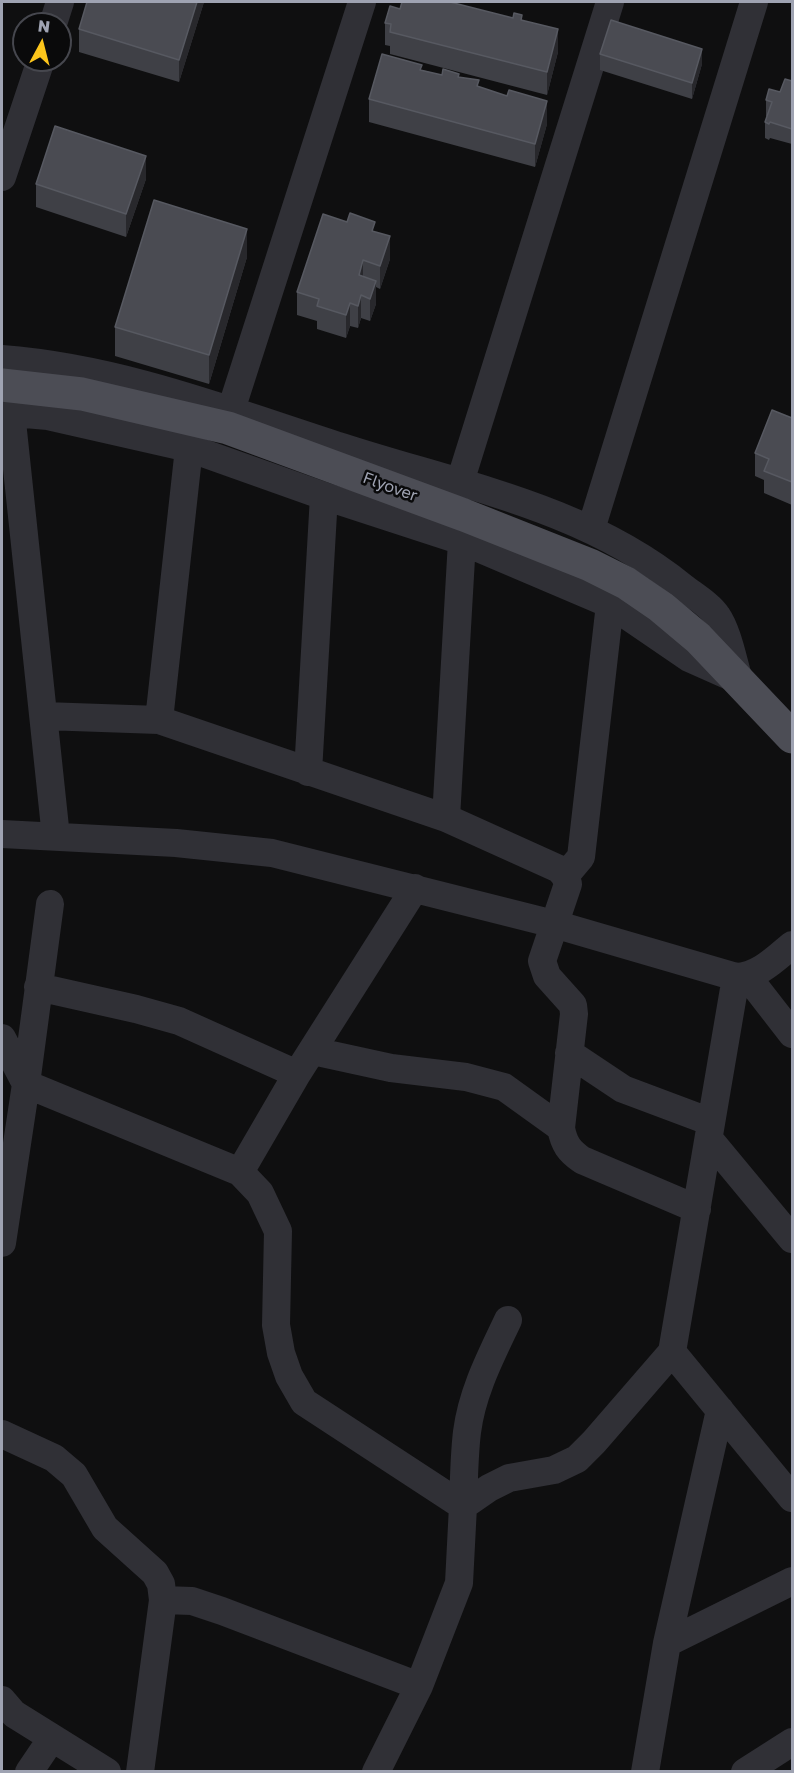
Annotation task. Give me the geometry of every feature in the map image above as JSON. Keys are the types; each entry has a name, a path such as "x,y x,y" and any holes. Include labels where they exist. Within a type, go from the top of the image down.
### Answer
{"main road":[{"name":"Flyover","path":"5,403 82,394 228,428 464,515 590,565 626,583 698,638 792,737"}],"street":[{"path":"231,410 362,2"},
{"path":"459,482 610,2"},
{"path":"591,529 754,2"},
{"path":"2,177 37,72"},
{"path":"2,359 81,368 177,393 344,448 459,482 555,514 591,529 660,568 717,615 739,680"},
{"path":"57,837 44,716 13,541 5,403 48,416 189,448 324,496 462,541 610,604 689,658 739,680"},
{"path":"159,720 189,448"},
{"path":"308,772 324,496"},
{"path":"446,818 462,541"},
{"path":"565,876 581,857 610,604"},
{"path":"44,716 159,720 446,818 559,869 568,884 542,961 547,976 573,1005 574,1014 561,1128 564,1144 582,1160 697,1209"},
{"path":"2,834 176,843 272,853 415,888 554,924 741,977 792,1034"},
{"path":"240,1172 297,1074 415,888"},
{"path":"2,1243 50,904"},
{"path":"741,977 760,971 792,945"},
{"path":"463,1506 489,1488 509,1478 554,1470 577,1459 672,1352 710,1130 741,977"},
{"path":"38,987 136,1008 179,1021 297,1074"},
{"path":"2,1038 26,1084 240,1172 261,1193 278,1231 276,1325 281,1353 289,1376 304,1402 463,1506"},
{"path":"313,1051 391,1068 466,1077 504,1087 561,1128"},
{"path":"569,1053 622,1089 710,1130 792,1239"},
{"path":"376,1772 419,1686 459,1582 467,1433 473,1403 483,1372 508,1320"},
{"path":"672,1352 792,1498"},
{"path":"645,1772 667,1643 720,1410"},
{"path":"2,1434 54,1458 74,1474 105,1528 155,1573 160,1584 163,1600 140,1772"},
{"path":"667,1643 792,1581"},
{"path":"163,1600 192,1601 222,1611 419,1686"},
{"path":"2,1700 14,1714 107,1772"},
{"path":"29,1772 52,1738"},
{"path":"745,1772 792,1743"}],"building":[{"path":"87,2 197,2 179,60 79,29"},
{"path":"402,2 450,2 513,18 514,13 522,15 521,20 558,29 547,72 390,32 391,24 385,23 390,6 400,9"},
{"path":"611,20 702,49 692,83 600,54"},
{"path":"382,54 422,65 420,70 442,75 443,69 459,74 458,77 479,80 477,86 507,96 509,90 547,101 535,144 369,99"},
{"path":"785,79 792,81 792,129 765,122 772,102 766,100 769,89 780,92"},
{"path":"55,126 146,156 126,214 36,184"},
{"path":"154,200 247,229 209,355 115,327"},
{"path":"350,213 375,222 372,231 390,236 380,266 363,260 359,275 376,281 370,299 361,295 358,306 350,303 346,315 317,306 319,299 297,292 323,214 347,222"},
{"path":"772,410 792,418 792,482 764,471 769,459 755,453"}]}
